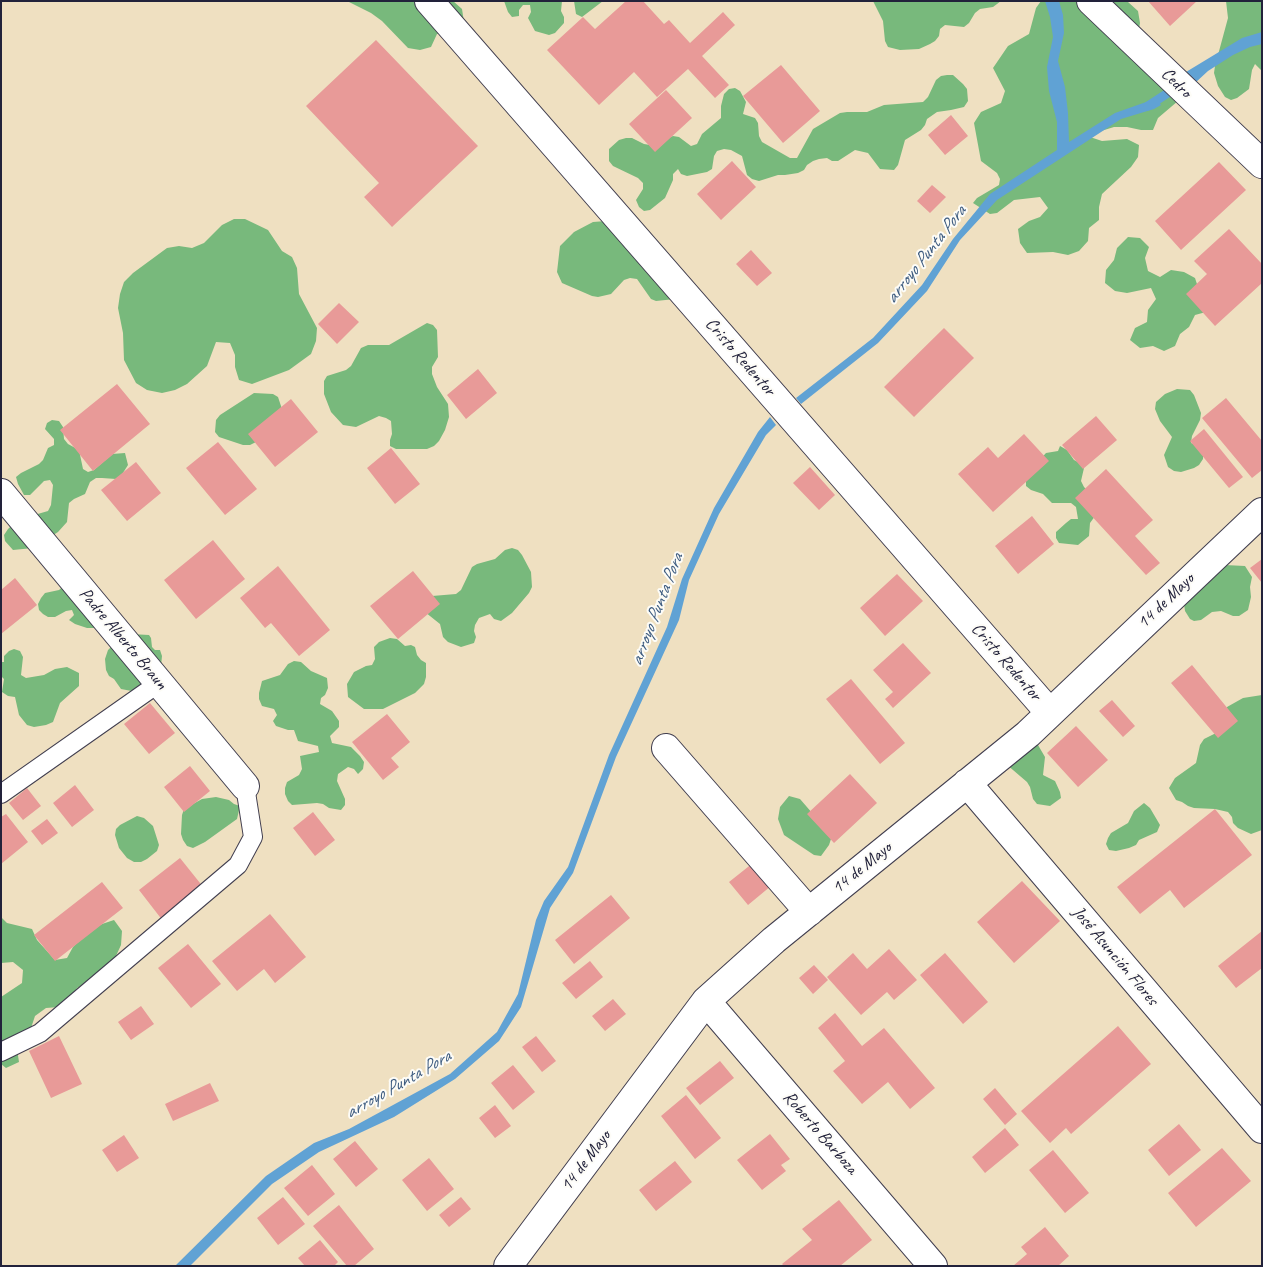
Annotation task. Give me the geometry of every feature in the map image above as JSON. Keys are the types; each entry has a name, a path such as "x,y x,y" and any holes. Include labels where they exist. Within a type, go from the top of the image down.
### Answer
{"street":[{"name":"Cristo Redentor","path":"429,1 1050,713"},
{"name":"Cedro","path":"1091,1 1262,164"},
{"name":"Padre Alberto Braun","path":"1,492 245,786"},
{"name":"14 de Mayo","path":"508,1266 706,1001 774,940 1028,734 1262,512"},
{"path":"666,748 809,912"},
{"name":"José Asunción Flores","path":"967,783 1262,1130"},
{"name":"Roberto Barboza","path":"706,1001 933,1266"}],"lane":[{"path":"1,794 159,683"},
{"path":"1,1052 40,1034 238,865 253,837 245,786"}],"green space":[{"path":"347,1 453,1 462,9 464,22 449,33 437,34 431,47 420,50 408,48 382,21"},
{"path":"504,1 562,1 561,11 564,23 555,33 549,35 535,31 528,18 531,12 530,5 523,5 519,10 519,16 512,17"},
{"path":"574,1 603,1 582,17 576,14"},
{"path":"873,1 1001,1 993,7 980,9 964,27 945,25 940,29 939,36 930,44 919,49 900,50 888,47 885,41 883,21"},
{"path":"1041,1 1128,2 1138,11 1140,23 1138,35 1178,101 1158,118 1153,130 1114,127 1090,137 1102,141 1127,139 1139,145 1138,157 1131,167 1102,194 1099,220 1089,228 1088,241 1079,251 1068,255 1053,252 1027,253 1020,243 1018,229 1029,221 1040,217 1048,208 1040,197 1014,200 997,213 990,214 973,203 977,198 999,185 1000,179 997,173 981,161 974,123 981,112 1001,103 1005,91 993,68 1008,46 1029,34 1036,8"},
{"path":"1226,1 1262,1 1262,71 1255,64 1252,70 1249,89 1231,100 1225,97 1218,86 1214,73 1228,18"},
{"path":"953,75 963,84 967,89 968,101 964,107 937,112 927,119 921,130 905,140 898,165 894,170 880,169 868,153 855,150 838,161 832,161 827,158 819,159 807,165 804,170 798,173 778,175 759,181 747,175 742,156 731,150 724,149 717,151 714,156 712,169 707,172 687,176 681,174 678,169 673,174 673,180 665,198 650,210 644,211 639,207 636,200 643,189 643,183 638,178 613,166 609,161 609,149 619,140 626,138 632,138 650,145 673,136 679,137 691,146 697,144 702,134 721,118 724,94 729,89 735,88 740,91 746,102 743,114 755,118 758,123 759,136 762,142 790,158 797,158 813,129 840,113 867,112 884,105 923,102 928,97 936,80 941,76"},
{"path":"234,219 245,219 268,230 282,251 292,257 297,268 299,294 317,328 316,341 311,354 289,370 252,384 239,380 235,367 235,355 230,343 216,342 207,366 187,384 175,390 162,393 147,390 136,383 124,360 123,333 118,308 124,282 167,248 179,246 192,248 204,243 222,225"},
{"path":"606,221 675,299 656,301 651,299 637,279 630,278 624,280 611,294 598,297 562,283 557,272 560,246 574,232 593,222"},
{"path":"1128,237 1140,238 1149,247 1145,258 1148,271 1160,277 1171,270 1184,272 1195,278 1206,312 1195,315 1189,327 1180,334 1175,346 1164,351 1153,346 1140,348 1130,340 1135,328 1147,322 1148,310 1156,299 1151,288 1127,293 1115,291 1105,283 1106,270 1114,260 1117,248"},
{"path":"427,323 433,325 437,330 438,357 432,367 432,374 437,387 448,404 449,417 439,441 427,449 396,449 390,446 392,434 391,421 386,418 379,416 356,427 343,425 331,412 324,394 324,381 327,376 346,370 351,366 361,348 368,345 389,345"},
{"path":"1177,389 1190,390 1194,395 1201,413 1191,443 1197,445 1203,453 1203,459 1199,465 1181,472 1174,471 1168,467 1164,455 1172,437 1160,421 1155,409 1156,402 1165,394"},
{"path":"254,393 273,394 278,397 282,409 256,442 250,445 243,445 219,437 215,432 216,420 220,415"},
{"path":"52,420 59,421 63,427 64,439 68,444 79,450 83,469 88,472 94,470 112,454 125,453 128,465 121,476 116,479 96,478 90,482 85,494 69,503 67,522 58,532 33,548 13,550 5,541 4,535 8,529 17,520 48,511 51,505 53,485 50,480 44,481 30,495 24,495 16,477 39,464 43,460 48,448 54,445 54,439 45,429 47,423"},
{"path":"1060,446 1067,450 1074,460 1084,468 1081,481 1094,497 1098,512 1090,523 1089,536 1078,545 1059,543 1056,538 1056,532 1066,523 1071,519 1078,519 1076,507 1071,503 1052,503 1043,494 1026,486 1026,480 1032,468 1046,453 1058,451"},
{"path":"512,548 518,550 522,555 531,572 532,587 529,593 512,613 501,621 494,619 490,614 479,618 475,625 476,637 474,643 461,647 448,642 443,637 440,624 425,612 432,596 456,594 461,590 472,567 495,559 505,550"},
{"path":"1225,565 1245,566 1252,577 1248,610 1239,616 1233,616 1221,611 1212,612 1201,620 1194,621 1190,619 1185,611 1184,604"},
{"path":"69,581 99,626 87,628 75,624 69,620 74,615 72,610 55,617 48,617 39,610 38,604 45,593 59,590"},
{"path":"131,634 149,635 152,647 155,650 160,650 162,656 161,666 137,692 121,689 106,670 105,659 108,650"},
{"path":"390,638 397,639 405,646 411,645 415,647 417,655 426,663 424,684 415,693 383,709 364,709 348,697 347,684 354,672 372,665 375,659 374,647 379,642"},
{"path":"14,649 20,651 23,657 21,675 26,678 44,675 55,669 67,667 79,673 79,686 60,703 53,722 34,727 27,725 19,715 15,697 8,696 2,692 4,679 1,676 1,662 4,662 4,656 9,651"},
{"path":"294,661 301,662 311,671 327,678 328,688 325,695 321,698 320,704 332,711 339,721 339,727 330,736 332,743 351,747 364,762 363,769 358,774 354,769 348,767 338,774 337,781 345,799 345,805 341,810 317,803 292,805 285,794 287,782 299,775 302,769 300,756 319,752 318,746 298,741 294,730 276,726 273,721 277,715 274,709 262,706 259,693 262,681 280,675 288,664"},
{"path":"1262,695 1262,830 1251,834 1238,828 1233,823 1232,817 1228,812 1188,806 1176,800 1169,788 1175,778 1196,763 1200,745 1204,739 1216,733 1227,707 1243,698"},
{"path":"1033,741 1038,745 1045,757 1043,775 1055,781 1060,792 1061,798 1050,806 1037,804 1033,799 1027,782 1006,764"},
{"path":"789,796 800,799 832,836 829,845 821,856 814,855 784,835 778,819 780,807"},
{"path":"216,797 229,800 240,806 237,819 205,842 193,848 187,846 181,834 184,809 202,799"},
{"path":"1144,803 1150,808 1160,825 1157,832 1139,840 1136,845 1129,848 1116,851 1109,850 1106,844 1111,833 1128,823 1134,811"},
{"path":"137,816 144,818 153,826 159,845 157,851 141,862 134,862 127,858 119,848 115,835 116,829 120,825"},
{"path":"1,917 7,923 32,929 37,940 55,960 67,958 73,947 90,929 114,920 122,931 121,945 110,969 77,988 72,1000 59,1007 46,1008 35,1016 31,1028 17,1049 19,1062 6,1068 1,1064 1,997 22,983 23,970 13,962 1,963"}],"water":[{"path":"1045,1 1059,1 1063,15 1064,33 1058,61 1065,87 1069,142 1115,113 1155,97 1161,105 1121,119 997,200 960,240 927,291 878,343 801,404 796,398 873,338 922,285 953,239 990,194 1057,150 1057,122 1049,91 1047,67 1053,37"},
{"path":"1262,32 1262,44 1233,55 1208,71 1195,83 1186,72 1242,38"},
{"path":"770,417 776,425 766,435 719,514 689,580 679,620 616,757 573,873 550,908 521,1007 499,1041 455,1079 394,1117 319,1152 272,1184 190,1266 175,1266 266,1176 314,1143 349,1129 450,1074 497,1032 518,994 536,920 544,901 568,867 609,755 667,627 682,579 714,508 758,432"}],"building":[{"path":"626,1 643,1 664,24 669,20 690,43 723,12 735,25 702,56 729,85 715,98 688,69 657,97 634,72 599,105 547,50 583,17 595,29"},
{"path":"1148,1 1197,1 1170,26"},
{"path":"376,40 478,146 392,227 364,197 379,183 306,106"},
{"path":"781,65 820,111 783,143 743,96"},
{"path":"666,90 692,118 655,152 629,124"},
{"path":"951,115 968,136 945,155 928,135"},
{"path":"732,161 756,187 721,220 697,194"},
{"path":"1219,162 1246,190 1181,250 1155,221"},
{"path":"932,185 946,197 930,213 917,201"},
{"path":"1229,229 1262,264 1262,283 1215,326 1186,294 1207,274 1194,261"},
{"path":"751,250 772,273 757,286 736,264"},
{"path":"339,303 359,322 337,344 318,324"},
{"path":"944,328 974,358 914,417 884,387"},
{"path":"478,369 497,393 466,419 447,395"},
{"path":"117,384 150,424 93,471 60,430"},
{"path":"1226,398 1262,441 1262,470 1252,478 1202,418"},
{"path":"291,399 318,432 275,467 248,434"},
{"path":"1096,416 1117,440 1083,469 1062,445"},
{"path":"1204,429 1243,477 1229,488 1190,441"},
{"path":"1024,434 1049,461 993,512 958,474 988,447 998,458"},
{"path":"218,442 257,489 225,515 186,468"},
{"path":"391,448 420,484 395,504 367,468"},
{"path":"136,462 161,493 127,521 101,490"},
{"path":"810,467 835,495 819,510 793,483"},
{"path":"1106,469 1153,520 1135,536 1160,563 1146,575 1075,498"},
{"path":"1032,516 1054,544 1018,574 995,546"},
{"path":"213,540 245,579 196,619 164,580"},
{"path":"1262,559 1262,583 1250,568"},
{"path":"278,566 330,630 299,656 271,623 265,628 240,598"},
{"path":"413,571 440,604 398,639 370,606"},
{"path":"897,574 923,601 885,636 860,608"},
{"path":"15,578 37,605 1,634 1,590"},
{"path":"903,643 931,673 893,708 885,699 893,692 873,670"},
{"path":"1192,665 1238,721 1218,738 1171,683"},
{"path":"851,679 905,743 880,764 826,699"},
{"path":"1112,700 1135,726 1123,737 1099,711"},
{"path":"150,703 175,733 149,754 124,724"},
{"path":"387,714 410,742 391,758 399,767 383,780 352,742"},
{"path":"1076,726 1108,760 1078,787 1047,753"},
{"path":"190,766 210,791 184,812 164,787"},
{"path":"850,774 877,803 834,843 807,814"},
{"path":"75,785 94,810 72,827 53,803"},
{"path":"27,788 41,806 23,820 9,803"},
{"path":"1215,809 1252,855 1184,908 1170,890 1140,914 1117,887"},
{"path":"313,812 335,840 315,856 293,828"},
{"path":"6,814 28,842 1,864 1,817"},
{"path":"47,819 58,833 42,845 31,831"},
{"path":"180,858 204,888 163,921 139,890"},
{"path":"758,859 777,881 748,905 729,882"},
{"path":"1022,881 1060,921 1014,963 977,922"},
{"path":"102,882 123,908 55,961 34,935"},
{"path":"611,895 630,918 574,964 555,940"},
{"path":"270,914 306,957 275,983 264,969 237,991 212,961"},
{"path":"1262,931 1262,968 1236,988 1218,966"},
{"path":"188,944 221,984 191,1008 158,968"},
{"path":"889,949 917,980 894,1000 887,992 861,1015 827,977 853,953 867,969"},
{"path":"945,953 988,1002 963,1024 920,975"},
{"path":"590,961 603,977 576,999 562,983"},
{"path":"814,965 828,980 813,994 799,978"},
{"path":"613,999 626,1014 605,1031 592,1016"},
{"path":"141,1006 154,1024 131,1040 118,1022"},
{"path":"835,1013 862,1046 884,1028 935,1088 910,1109 888,1082 862,1104 833,1071 845,1061 818,1028"},
{"path":"1118,1026 1151,1064 1071,1134 1066,1128 1050,1143 1021,1111"},
{"path":"59,1036 82,1084 51,1098 29,1051"},
{"path":"536,1036 556,1061 542,1072 522,1047"},
{"path":"720,1061 734,1078 700,1105 686,1088"},
{"path":"513,1065 535,1092 513,1110 491,1083"},
{"path":"210,1083 219,1101 173,1121 165,1104"},
{"path":"995,1088 1017,1114 1005,1125 983,1099"},
{"path":"686,1095 721,1138 695,1159 661,1116"},
{"path":"495,1105 511,1126 495,1138 479,1118"},
{"path":"1179,1124 1201,1150 1169,1176 1148,1150"},
{"path":"1005,1128 1019,1145 985,1173 972,1157"},
{"path":"770,1134 790,1159 781,1165 786,1171 762,1190 737,1160"},
{"path":"124,1135 139,1158 117,1172 102,1150"},
{"path":"355,1141 378,1169 356,1187 333,1159"},
{"path":"1222,1148 1251,1181 1196,1227 1168,1193"},
{"path":"1053,1150 1089,1193 1065,1213 1029,1170"},
{"path":"429,1158 454,1189 427,1211 402,1180"},
{"path":"675,1161 692,1182 656,1211 639,1190"},
{"path":"312,1165 335,1194 308,1216 284,1188"},
{"path":"283,1197 305,1224 278,1245 257,1218"},
{"path":"461,1197 471,1209 449,1227 439,1215"},
{"path":"839,1200 872,1240 840,1266 784,1266 782,1264 812,1240 802,1229"},
{"path":"339,1205 374,1249 354,1266 347,1266 313,1226"},
{"path":"1045,1227 1069,1256 1058,1266 1013,1266 1027,1254 1021,1247"},
{"path":"320,1240 338,1262 334,1266 305,1266 298,1258"}],"waterway":[{"name":"arroyo Punta Pora","path":"1148,106 1177,87"}]}
